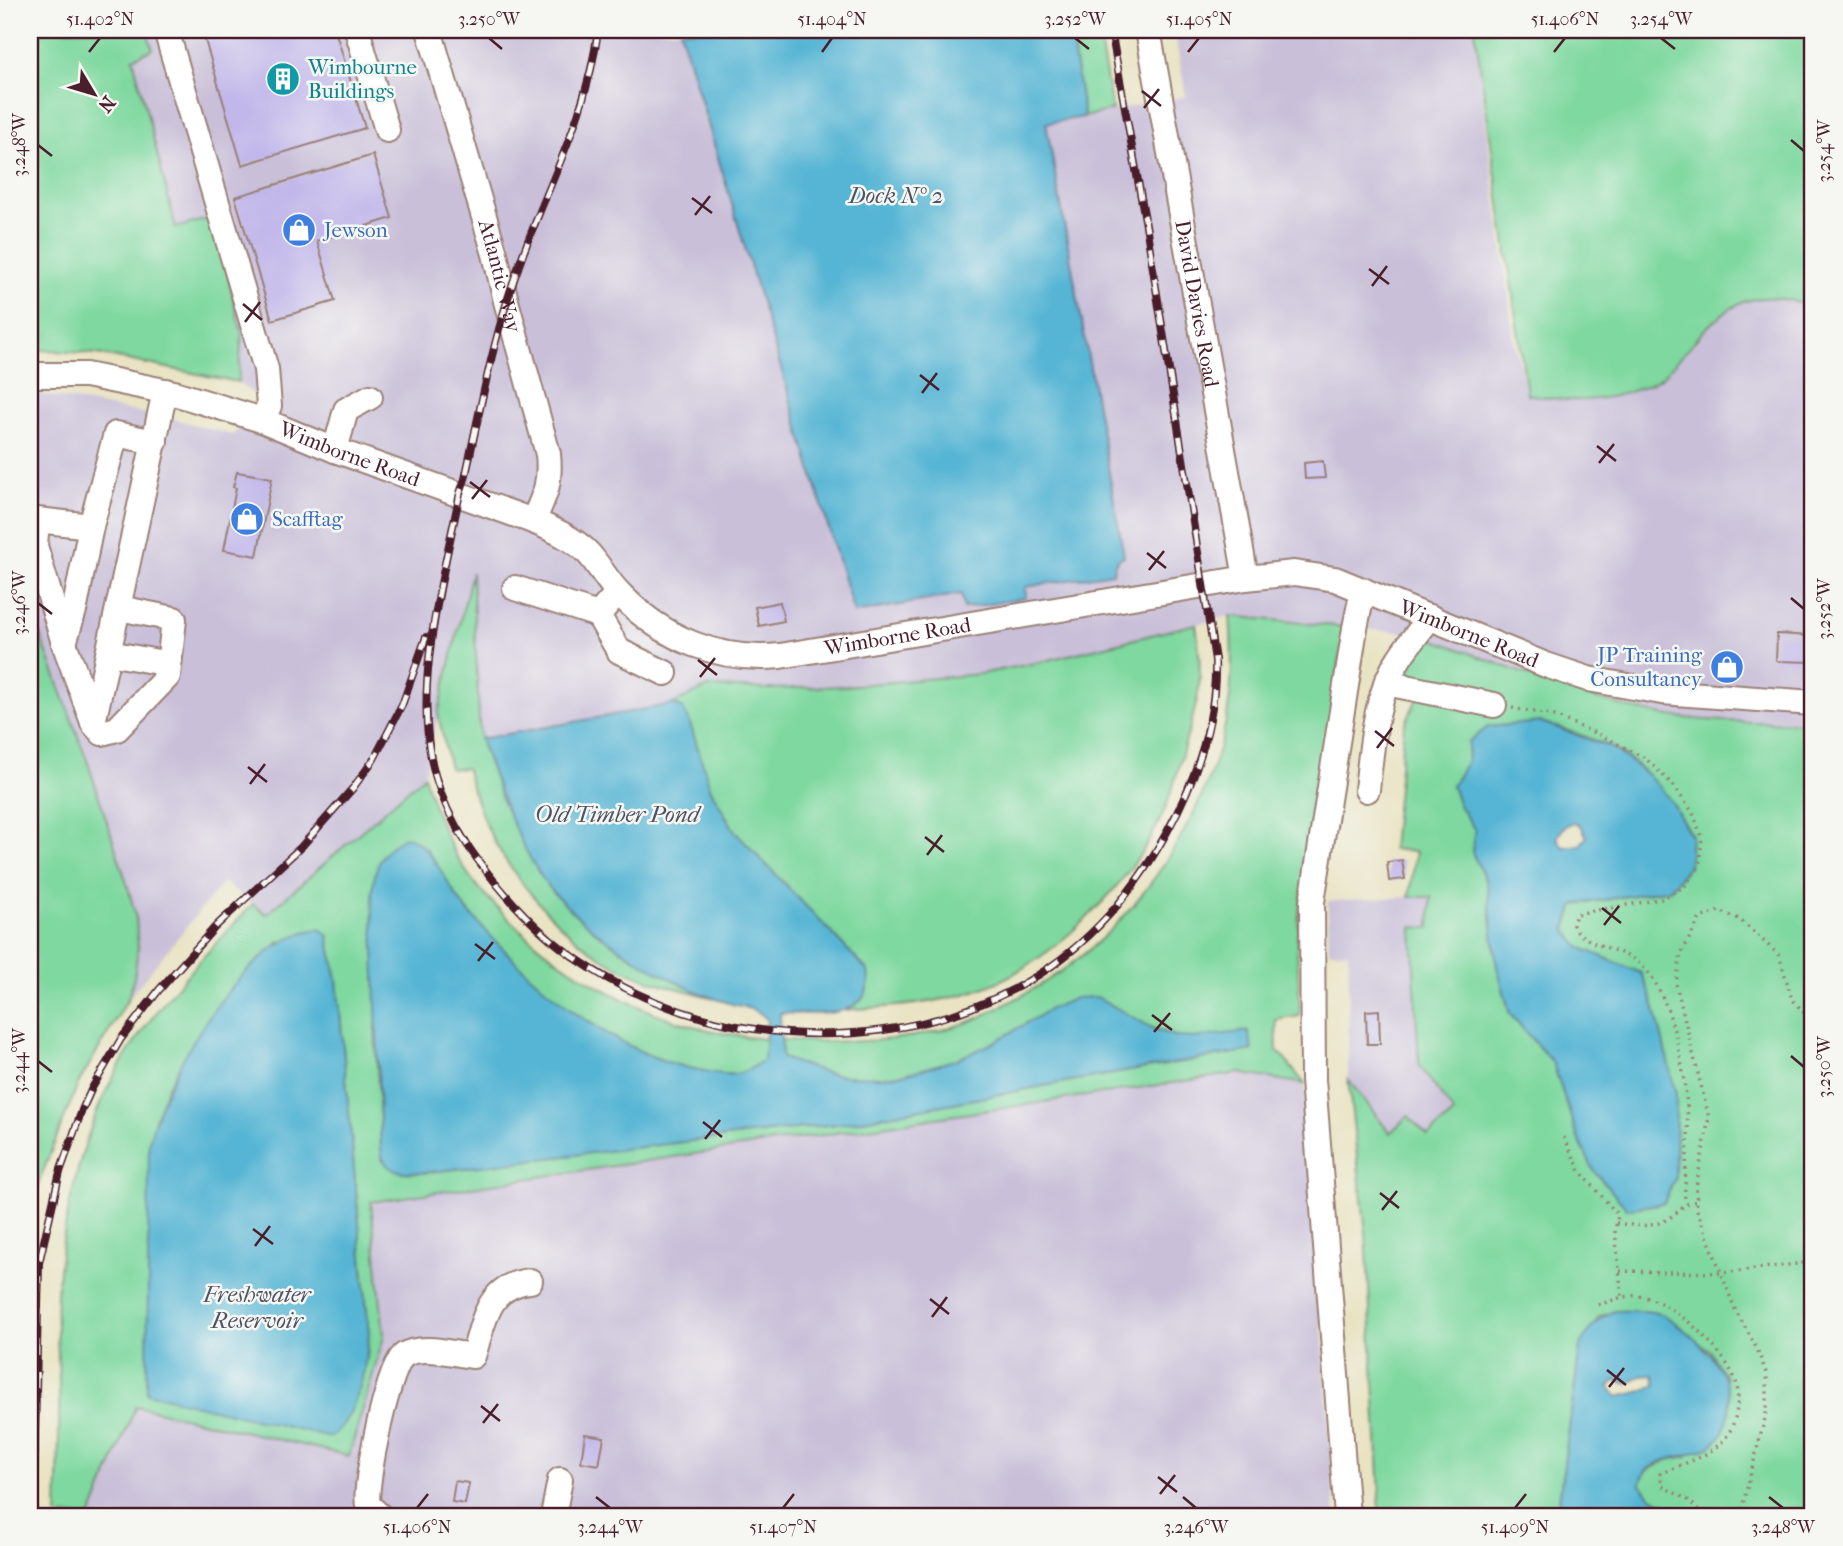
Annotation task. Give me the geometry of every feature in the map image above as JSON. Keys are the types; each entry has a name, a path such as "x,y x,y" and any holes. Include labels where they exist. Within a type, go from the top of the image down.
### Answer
{"street":[{"path":"166,30 266,369 269,406 262,420"},
{"path":"357,30 387,130"},
{"name":"Atlantic Way","path":"429,30 495,254 548,454 548,488 533,521"},
{"name":"David Davies Road","path":"1148,30 1246,578"},
{"name":"Wimborne Road","path":"30,375 86,375 165,391 262,420 335,450 533,521 558,532 581,547 618,592 642,615 681,640 715,652 753,658 780,656 1246,578 1294,573 1335,579 1546,665 1588,679 1662,692 1813,703"},
{"path":"93,723 165,391"},
{"path":"335,450 346,410 370,397"},
{"path":"64,643 116,434 155,442"},
{"path":"91,526 37,520 35,546 64,643 93,723 102,733 117,729 168,676 174,619 119,608"},
{"path":"515,588 598,615 619,651 665,673"},
{"path":"1347,1516 1313,1080 1312,902 1363,590"},
{"path":"598,615 618,592"},
{"path":"1367,790 1373,735 1386,683 1399,658 1430,617"},
{"path":"109,653 169,664"},
{"path":"1386,683 1494,705"},
{"path":"380,1516 368,1505 368,1482 396,1363 401,1356 417,1351 473,1356 494,1298 505,1287 530,1281"},
{"path":"553,1516 560,1480"}],"path":[{"path":"1494,705 1555,716 1644,758 1672,785 1693,813 1702,838 1699,867 1684,887 1661,900 1576,914 1573,925 1577,934 1590,942 1615,949 1642,965 1657,986 1675,1026 1688,1138 1685,1203"},
{"path":"1740,1516 1768,1410 1767,1375 1757,1349 1734,1309 1697,1210 1696,1187 1709,1118 1676,984 1681,954 1700,918 1718,911 1739,919 1779,956 1792,999 1809,1018 1813,1030"},
{"path":"1564,1137 1580,1171 1618,1214 1615,1231 1622,1297"},
{"path":"1616,1223 1644,1228 1671,1217 1685,1203 1697,1202"},
{"path":"1619,1271 1721,1273 1813,1262"},
{"path":"1598,1305 1622,1297 1637,1296 1652,1299 1679,1314 1708,1338 1736,1382 1738,1404 1731,1429 1718,1446 1707,1454 1660,1474 1662,1486 1690,1501 1703,1516"}],"shaded area":[{"path":"30,30 680,30 854,613 962,593 965,608 1025,598 1024,587 1113,573 1113,567 1119,557 1124,555 1046,123 1186,96 1174,30 1474,30 1514,340 1527,394 1595,399 1651,384 1662,377 1721,314 1739,302 1756,297 1788,299 1813,308 1813,723 1696,720 1660,714 1567,691 1429,638 1398,632 1230,616 980,674 847,686 770,689 708,687 673,704 480,739 471,576 424,776 266,915 223,882 128,999 134,978 128,887 88,763 30,608 30,392 174,419 232,435 268,406 238,382 97,354 30,349"},
{"path":"1431,897 1430,928 1412,928 1419,1065 1454,1113 1427,1136 1390,1134 1348,1080 1349,952 1329,951 1328,901"},
{"path":"1239,1073 1305,1084 1335,1516 91,1516 136,1406 349,1456 384,1336 370,1202"}],"green space":[{"path":"30,30 146,30 153,49 133,58 176,228 214,217 242,335 238,382 97,354 30,349"},
{"path":"1070,30 1098,30 1112,110 1084,117"},
{"path":"1475,30 1813,30 1813,308 1786,299 1763,298 1744,302 1711,324 1662,377 1628,392 1578,400 1527,394"},
{"path":"472,572 480,739 503,803 539,873 553,892 573,911 596,932 626,953 684,986 728,1002 638,976 610,963 574,937 540,904 510,867 488,829 466,768 450,769 438,714"},
{"path":"30,608 88,763 128,887 136,918 138,948 128,999 78,1084 38,1184 33,1231 30,1390"},
{"path":"1230,616 1345,627 1299,913 1297,945 1300,1016 1276,1020 1277,1050 1305,1084 1239,1073 371,1202 384,1336 349,1456 136,1406 91,1516 57,1516 57,1293 66,1221 92,1124 115,1074 149,1022 168,997 253,904 267,914 424,776 446,835 468,874 499,909 556,959 587,980 655,1013 728,1034 766,1039 765,1060 743,1072 727,1075 665,1061 632,1047 569,1008 512,958 459,899 426,848 375,1030 382,1160 422,1173 852,1122 1253,1050 1177,1037 1076,998 974,1052 938,1066 900,1075 863,1078 820,1071 782,1058 781,1040 849,1042 894,1039 973,1021 1032,990 1100,940 1124,916 1167,860 1201,796 1224,729 1230,696","holes":["328,935 337,980 369,1334 367,1358 154,1122 168,1086 207,1019 231,988 279,942"]},
{"path":"1196,624 1200,672 1195,707 1169,797 1141,854 1103,902 1056,945 1031,963 980,989 930,1002 843,1010 856,1005 868,971 735,832 711,790 682,708 673,704 708,687 770,689 847,686 980,674"},
{"path":"1429,638 1573,692 1633,709 1663,715 1738,722 1813,723 1813,1516 1687,1516 1650,1496 1640,1485 1646,1471 1667,1460 1688,1456 1726,1378 1709,1350 1664,1316 1648,1312 1615,1311 1599,1317 1580,1347 1557,1516 1378,1516 1380,1495 1366,1233 1348,1080 1390,1133 1408,1116 1428,1136 1454,1113 1419,1065 1412,927 1430,928 1431,897 1409,897 1416,852 1392,849 1404,726 1426,680 1408,671 1410,659","holes":["1542,722 1605,744 1638,765 1658,786 1691,835 1670,889 1574,905 1566,929 1579,947 1641,973 1654,1005 1676,1095 1627,1209 1594,1171 1578,1138 1553,1063 1510,1014 1497,966 1487,883 1472,852 1475,830 1459,805 1452,786 1488,727"]}],"water":[{"name":"Dock Nº 2","path":"680,30 1070,30 1084,117 1046,123 1124,556 1116,562 1113,573 1025,587 1026,598 964,608 961,594 854,613"},
{"name":"Old Timber Pond","path":"673,704 682,708 689,720 711,790 735,832 868,971 868,987 862,999 852,1007 824,1013 780,1013 782,1058 827,1073 847,1076 883,1077 905,1074 958,1059 991,1044 1052,1008 1076,998 1097,997 1156,1030 1177,1037 1194,1038 1248,1031 1253,1050 852,1122 422,1173 401,1172 390,1168 381,1150 372,892 380,860 389,848 404,837 422,846 430,855 459,900 488,934 541,984 600,1029 665,1061 712,1073 740,1073 764,1060 767,1019 763,1015 697,992 645,965 596,932 554,893 521,840 502,799 480,739"},
{"path":"1541,722 1613,748 1654,780 1673,804 1691,836 1689,866 1670,889 1574,905 1566,929 1579,947 1641,973 1654,1005 1676,1095 1675,1178 1664,1203 1627,1209 1594,1171 1578,1138 1553,1063 1510,1014 1497,966 1487,883 1472,852 1475,830 1459,805 1452,786 1467,761 1469,741 1488,727","holes":["1573,822 1581,826 1587,837 1580,845 1563,847 1557,838 1563,828"]},
{"name":"Freshwater Reservoir","path":"320,929 328,935 337,980 369,1334 363,1375 354,1404 340,1428 330,1437 147,1393 149,1142 158,1114 190,1047 237,981 264,955 292,937"},
{"path":"1615,1311 1657,1313 1666,1317 1700,1344 1724,1378 1730,1404 1728,1418 1717,1441 1698,1452 1656,1464 1646,1471 1640,1484 1650,1496 1687,1516 1557,1516 1580,1347 1594,1325","holes":["1654,1375 1656,1385 1618,1397 1609,1387 1616,1380 1628,1384 1641,1376"]}],"building":[{"name":"Wimbourne Buildings","path":"202,30 335,30 365,128 242,165"},
{"name":"Jewson","path":"373,155 392,218 317,241 335,301 272,320 235,197"},
{"path":"1323,461 1325,478 1305,479 1304,463"},
{"name":"Scafftag","path":"237,472 272,478 257,556 224,550"},
{"path":"780,602 784,621 759,626 755,607"},
{"path":"1777,634 1813,636 1813,662 1776,661"},
{"path":"1402,860 1405,879 1389,881 1387,862"},
{"path":"1379,1010 1380,1044 1367,1044 1366,1011"},
{"path":"585,1434 604,1437 599,1465 581,1462"},
{"path":"455,1481 469,1483 465,1504 452,1502"}],"railway":[{"path":"598,30 593,60 577,118 512,284 489,367 460,493 438,597 428,671 428,742 435,775 457,828 489,875 514,904 564,950 621,986 684,1012 750,1028 818,1034 886,1030 952,1015 1014,989 1061,959 1102,922 1153,856 1187,791 1203,749 1215,683 1215,660 1147,231 1111,30"},
{"path":"33,1516 39,1263 60,1172 82,1110 121,1039 159,990 216,926 301,847 353,788 374,759 402,705 426,637"}],"place":[{"name":"Wimbourne Buildings","path":"283,79"},
{"name":"Jewson","path":"299,230"},
{"name":"Scafftag","path":"247,519"},
{"name":"JP Training Consultancy","path":"1727,667"}]}
